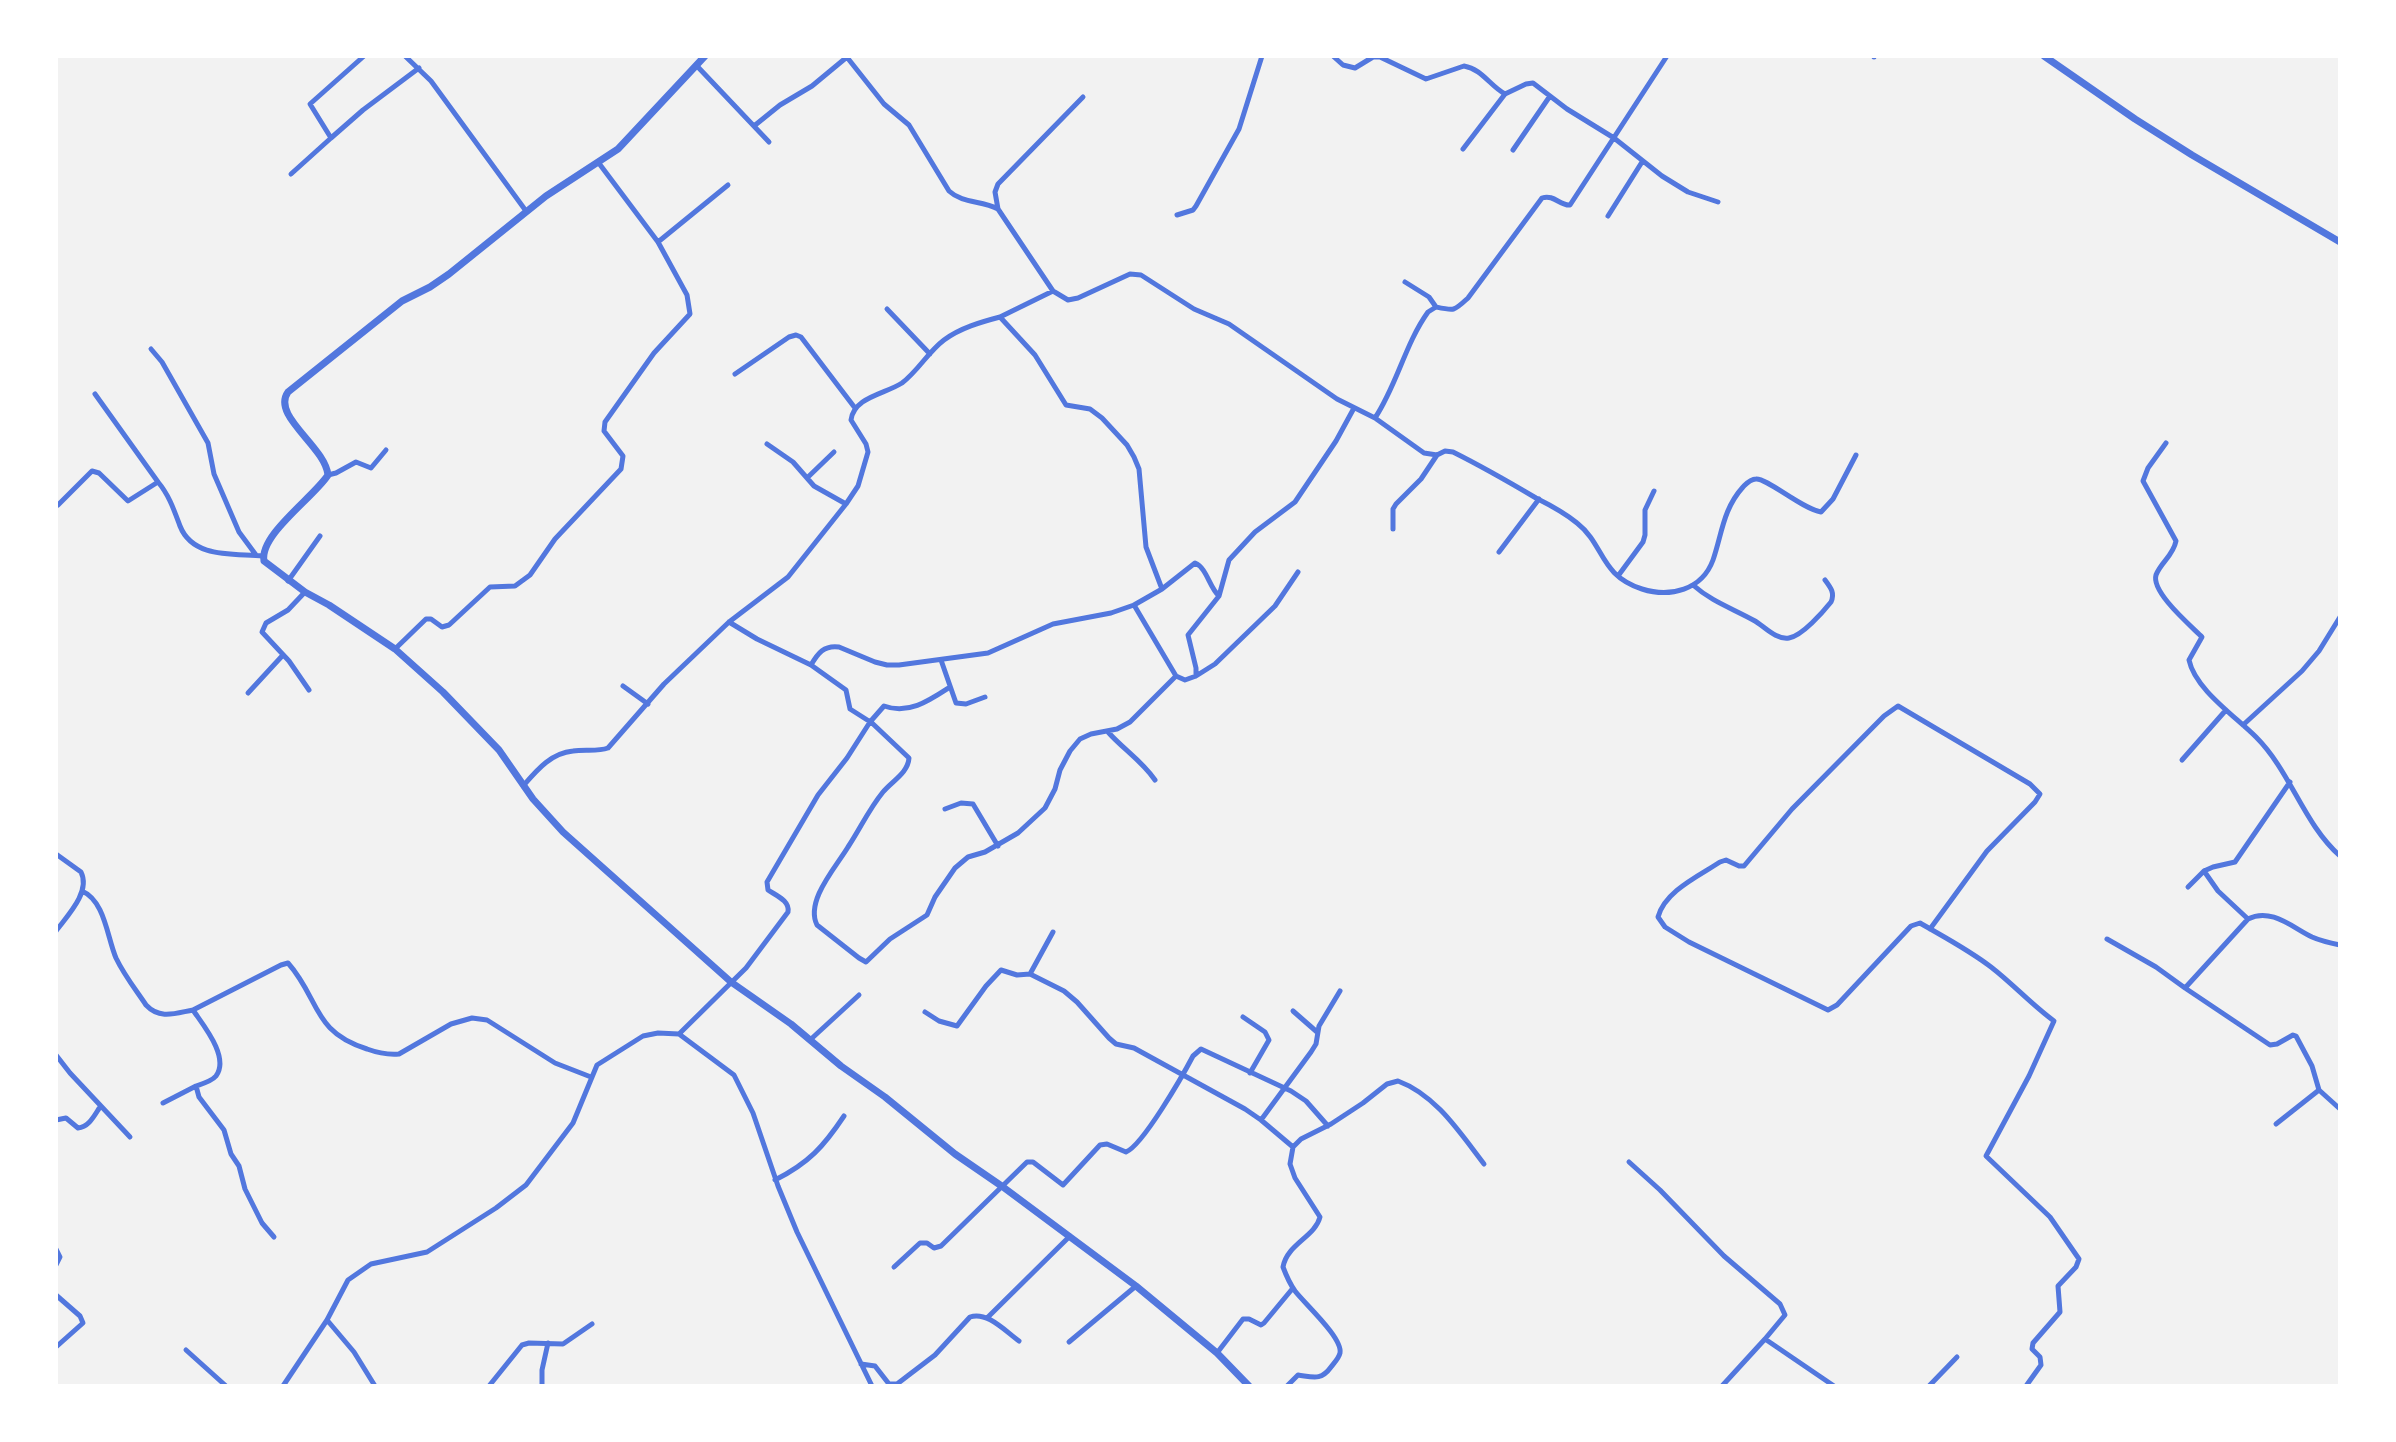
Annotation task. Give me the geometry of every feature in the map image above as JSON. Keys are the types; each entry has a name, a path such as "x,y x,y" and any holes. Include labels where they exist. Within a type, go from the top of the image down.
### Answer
{"street":[{"path":"331,138 310,104 364,56"},
{"path":"407,56 431,81 526,211"},
{"path":"328,475 323,458 284,409 283,398 288,392 402,301 449,274 526,211 580,172 618,149 705,56"},
{"path":"1177,215 1196,206 1233,142 1262,56"},
{"path":"1333,56 1343,65 1355,68 1373,57 1380,57 1426,79 1464,66 1470,67 1505,94"},
{"path":"1405,282 1429,297 1436,307 1451,311 1462,304 1542,198 1553,198 1570,205 1667,56"},
{"path":"2044,56 2180,148 2340,243"},
{"path":"754,126 780,105 812,86 846,57 884,104 909,125 949,191 956,198 984,202 998,209"},
{"path":"696,65 769,142"},
{"path":"291,174 363,110 419,68"},
{"path":"1463,149 1505,94 1530,83 1614,138 1642,162 1688,192 1718,202"},
{"path":"1513,150 1550,96"},
{"path":"1083,97 998,184 995,199 998,209 1053,291 1068,300 1130,274 1141,275 1194,309 1229,324 1337,399 1375,418 1424,453 1437,456"},
{"path":"395,649 426,619 431,619 442,627 449,625 489,587 520,583 530,575 568,524 621,469 623,456 604,431 605,422 654,353 690,314 687,295 658,242 598,162"},
{"path":"1608,216 1642,162"},
{"path":"658,242 728,185"},
{"path":"523,786 558,754 608,748 664,684 729,622 788,577 858,486 868,452 851,420 855,408 902,382 945,340 961,330 1000,317 1053,291"},
{"path":"1375,418 1391,392 1395,377 1424,318 1436,307"},
{"path":"887,309 930,354"},
{"path":"1000,317 1035,355 1066,405 1090,409 1102,418 1134,457 1139,469 1146,547 1162,589"},
{"path":"735,374 796,335 801,337 855,408"},
{"path":"151,349 162,362 208,443 214,474 239,532 268,565 288,581 338,610 395,649 443,692 489,738 523,786 562,832 731,982 791,1024 955,1154 1136,1286 1217,1353 1249,1386"},
{"path":"95,394 171,502 181,530 189,542 197,548 213,552 260,556"},
{"path":"1196,676 1188,635 1219,596 1229,560 1255,532 1295,502 1336,441 1354,408"},
{"path":"768,443 793,462 814,486 846,504"},
{"path":"2166,443 2143,477 2176,541 2172,554 2157,573 2157,585 2170,604 2202,637 2191,655 2189,664 2195,677 2258,739 2290,782 2316,830 2340,856"},
{"path":"260,556 279,527 314,493 328,475 356,462 371,468 386,450"},
{"path":"1393,529 1396,504 1422,479 1437,456 1445,451 1452,452 1578,523 1587,532 1605,563 1618,576 1640,589 1669,594 1693,584 1706,572 1712,562 1723,520 1746,483 1760,480 1801,504 1821,512 1833,499 1856,455"},
{"path":"807,478 834,452"},
{"path":"58,505 92,471 99,473 128,501 158,482"},
{"path":"1618,576 1643,542 1645,510 1654,491"},
{"path":"1499,552 1539,499"},
{"path":"288,581 320,536"},
{"path":"811,665 821,651 831,646 887,665 988,653 1053,624 1111,614 1133,605 1162,589 1195,563 1219,596"},
{"path":"1133,605 1176,676 1185,680 1215,664 1262,620 1283,598 1298,572"},
{"path":"1693,584 1708,597 1757,622 1774,635 1787,639 1807,627 1831,602 1832,591 1825,580"},
{"path":"305,592 288,610 262,627 265,635 309,690"},
{"path":"2243,725 2302,671 2319,651 2340,617"},
{"path":"729,622 811,665 846,690 850,709 870,722 909,758 908,765 882,793 822,886 814,915 817,925 859,958 869,961 890,939 927,915 935,897 955,868 968,857 998,846 1029,824 1045,808 1055,789 1060,770 1080,739 1091,734 1108,732 1129,722 1176,676"},
{"path":"248,693 283,655"},
{"path":"941,660 959,705 985,697"},
{"path":"623,686 648,704"},
{"path":"679,1034 746,968 788,912 787,902 768,890 767,882 818,796 842,766 870,722 884,706 898,710 920,706 950,687"},
{"path":"1930,929 1987,850 2040,794 2029,784 1898,706 1884,716 1792,809 1744,866 1723,860 1678,891 1667,901 1658,917 1665,926 1689,942 1828,1010 1837,1005 1912,926 1920,923 1993,968 2055,1023 1986,1156 2050,1217 2079,1259 2076,1267 2058,1286 2060,1312 2033,1343 2032,1349 2040,1357 2041,1365 2026,1386"},
{"path":"2182,760 2226,710"},
{"path":"1108,732 1156,779"},
{"path":"2188,887 2213,867 2235,862 2290,782"},
{"path":"945,809 961,803 973,804 998,846"},
{"path":"56,854 84,878 82,891 56,931"},
{"path":"2204,872 2218,891 2248,919"},
{"path":"82,891 93,898 117,960 150,1010 156,1013 170,1015 193,1010 285,963 290,965 332,1032 354,1045 378,1053 399,1054 452,1024 472,1018 486,1020 555,1063 592,1077"},
{"path":"2185,988 2248,919 2257,916 2271,916 2315,939 2340,945"},
{"path":"1030,974 1054,932"},
{"path":"2107,939 2156,967 2270,1045 2296,1036 2312,1066 2319,1090 2340,1109"},
{"path":"925,1012 939,1021 957,1026 1001,970 1017,975 1030,974 1064,991 1116,1044 1135,1048 1261,1120 1293,1147"},
{"path":"1261,1120 1316,1044 1317,1031 1340,991"},
{"path":"810,1040 859,995"},
{"path":"163,1103 216,1076 219,1054 215,1043 193,1010"},
{"path":"1293,1011 1317,1031"},
{"path":"1243,1017 1265,1032 1269,1040 1250,1073"},
{"path":"283,1386 327,1320 348,1280 360,1270 393,1258 428,1252 526,1185 573,1123 600,1062 643,1037 658,1033 679,1034 734,1075 753,1113 775,1180 797,1232 872,1386"},
{"path":"894,1267 920,1243 927,1242 934,1248 941,1246 1030,1161 1063,1185 1104,1143 1122,1152 1132,1150 1193,1056 1201,1049 1285,1088 1306,1101 1328,1126"},
{"path":"56,1055 100,1107 130,1137"},
{"path":"1287,1386 1298,1375 1316,1378 1326,1374 1340,1350 1336,1339 1293,1288 1285,1273 1284,1261 1293,1247 1318,1224 1320,1217 1295,1178 1290,1164 1293,1147 1301,1139 1328,1126 1363,1103 1387,1084 1398,1081 1415,1090 1446,1115 1484,1164"},
{"path":"196,1086 198,1097 224,1130 231,1154 241,1171 244,1189 262,1223 274,1237"},
{"path":"2276,1124 2319,1090"},
{"path":"56,1120 66,1118 78,1128 82,1128 100,1107"},
{"path":"775,1180 795,1170 819,1151 845,1116"},
{"path":"1629,1162 1724,1256 1780,1304 1786,1315 1722,1386"},
{"path":"987,1318 1070,1236"},
{"path":"56,1249 60,1257 56,1265"},
{"path":"1069,1342 1136,1286"},
{"path":"1217,1353 1245,1318 1261,1325 1293,1288"},
{"path":"56,1295 80,1316 83,1323 56,1347"},
{"path":"861,1364 875,1366 890,1384 897,1384 935,1355 970,1317 981,1315 1018,1341"},
{"path":"327,1320 354,1352 375,1386"},
{"path":"489,1386 522,1345 563,1344 592,1324"},
{"path":"1765,1339 1834,1386"},
{"path":"542,1386 542,1370 548,1343"},
{"path":"186,1350 226,1386"},
{"path":"1928,1386 1956,1357"}]}
